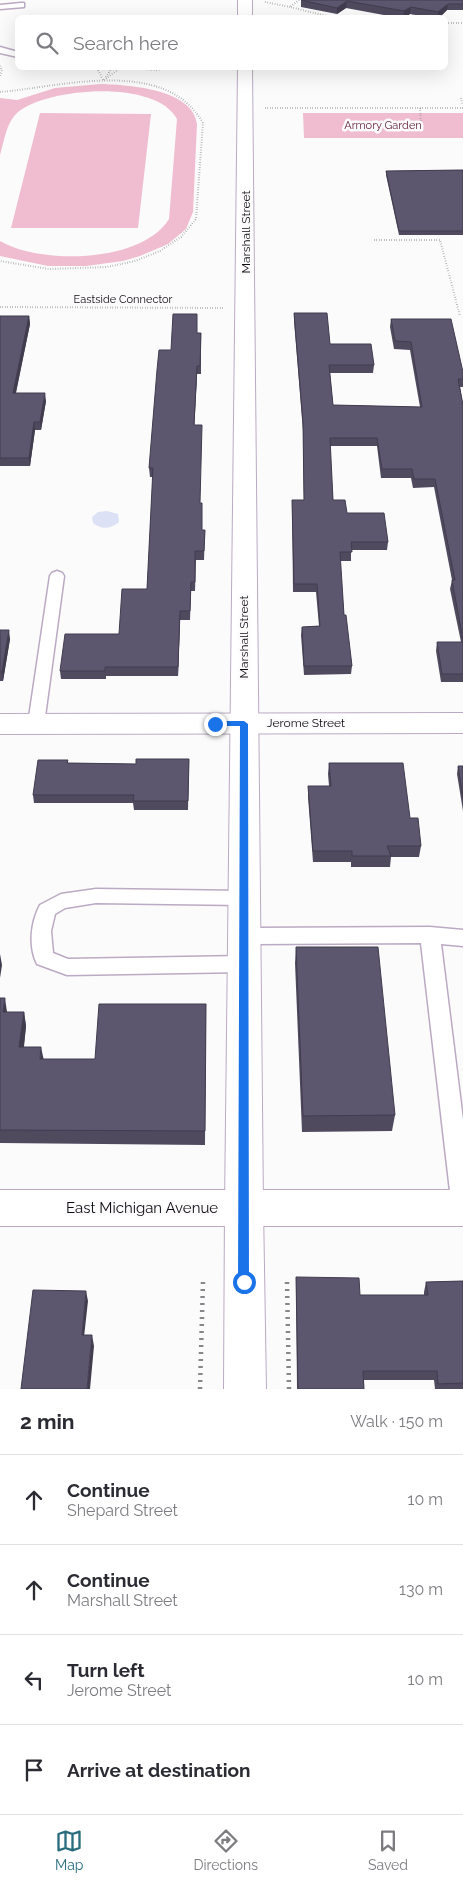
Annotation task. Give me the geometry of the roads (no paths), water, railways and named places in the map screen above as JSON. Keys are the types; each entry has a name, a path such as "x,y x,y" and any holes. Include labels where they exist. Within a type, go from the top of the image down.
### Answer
{"street":[{"path":"245,0 245,15"},
{"name":"Marshall Street","path":"245,70 246,308 243,898 245,1389"},
{"name":"Jerome Street","path":"0,724 463,722"},
{"name":"East Michigan Avenue","path":"0,1208 463,1208"}],"lane":[{"path":"0,7 21,5"},
{"path":"0,50 15,54"},
{"path":"36,724 57,576"},
{"path":"243,898 96,896 61,901 47,910 41,931 44,958 66,967 243,964"},
{"path":"430,935 463,1208"},
{"path":"243,936 430,935 463,938"}],"water":[{"path":"107,511 118,514 119,522 106,528 99,527 93,523 92,517 98,512"}],"park label":[{"name":"Armory Garden","path":"383,125"}]}
